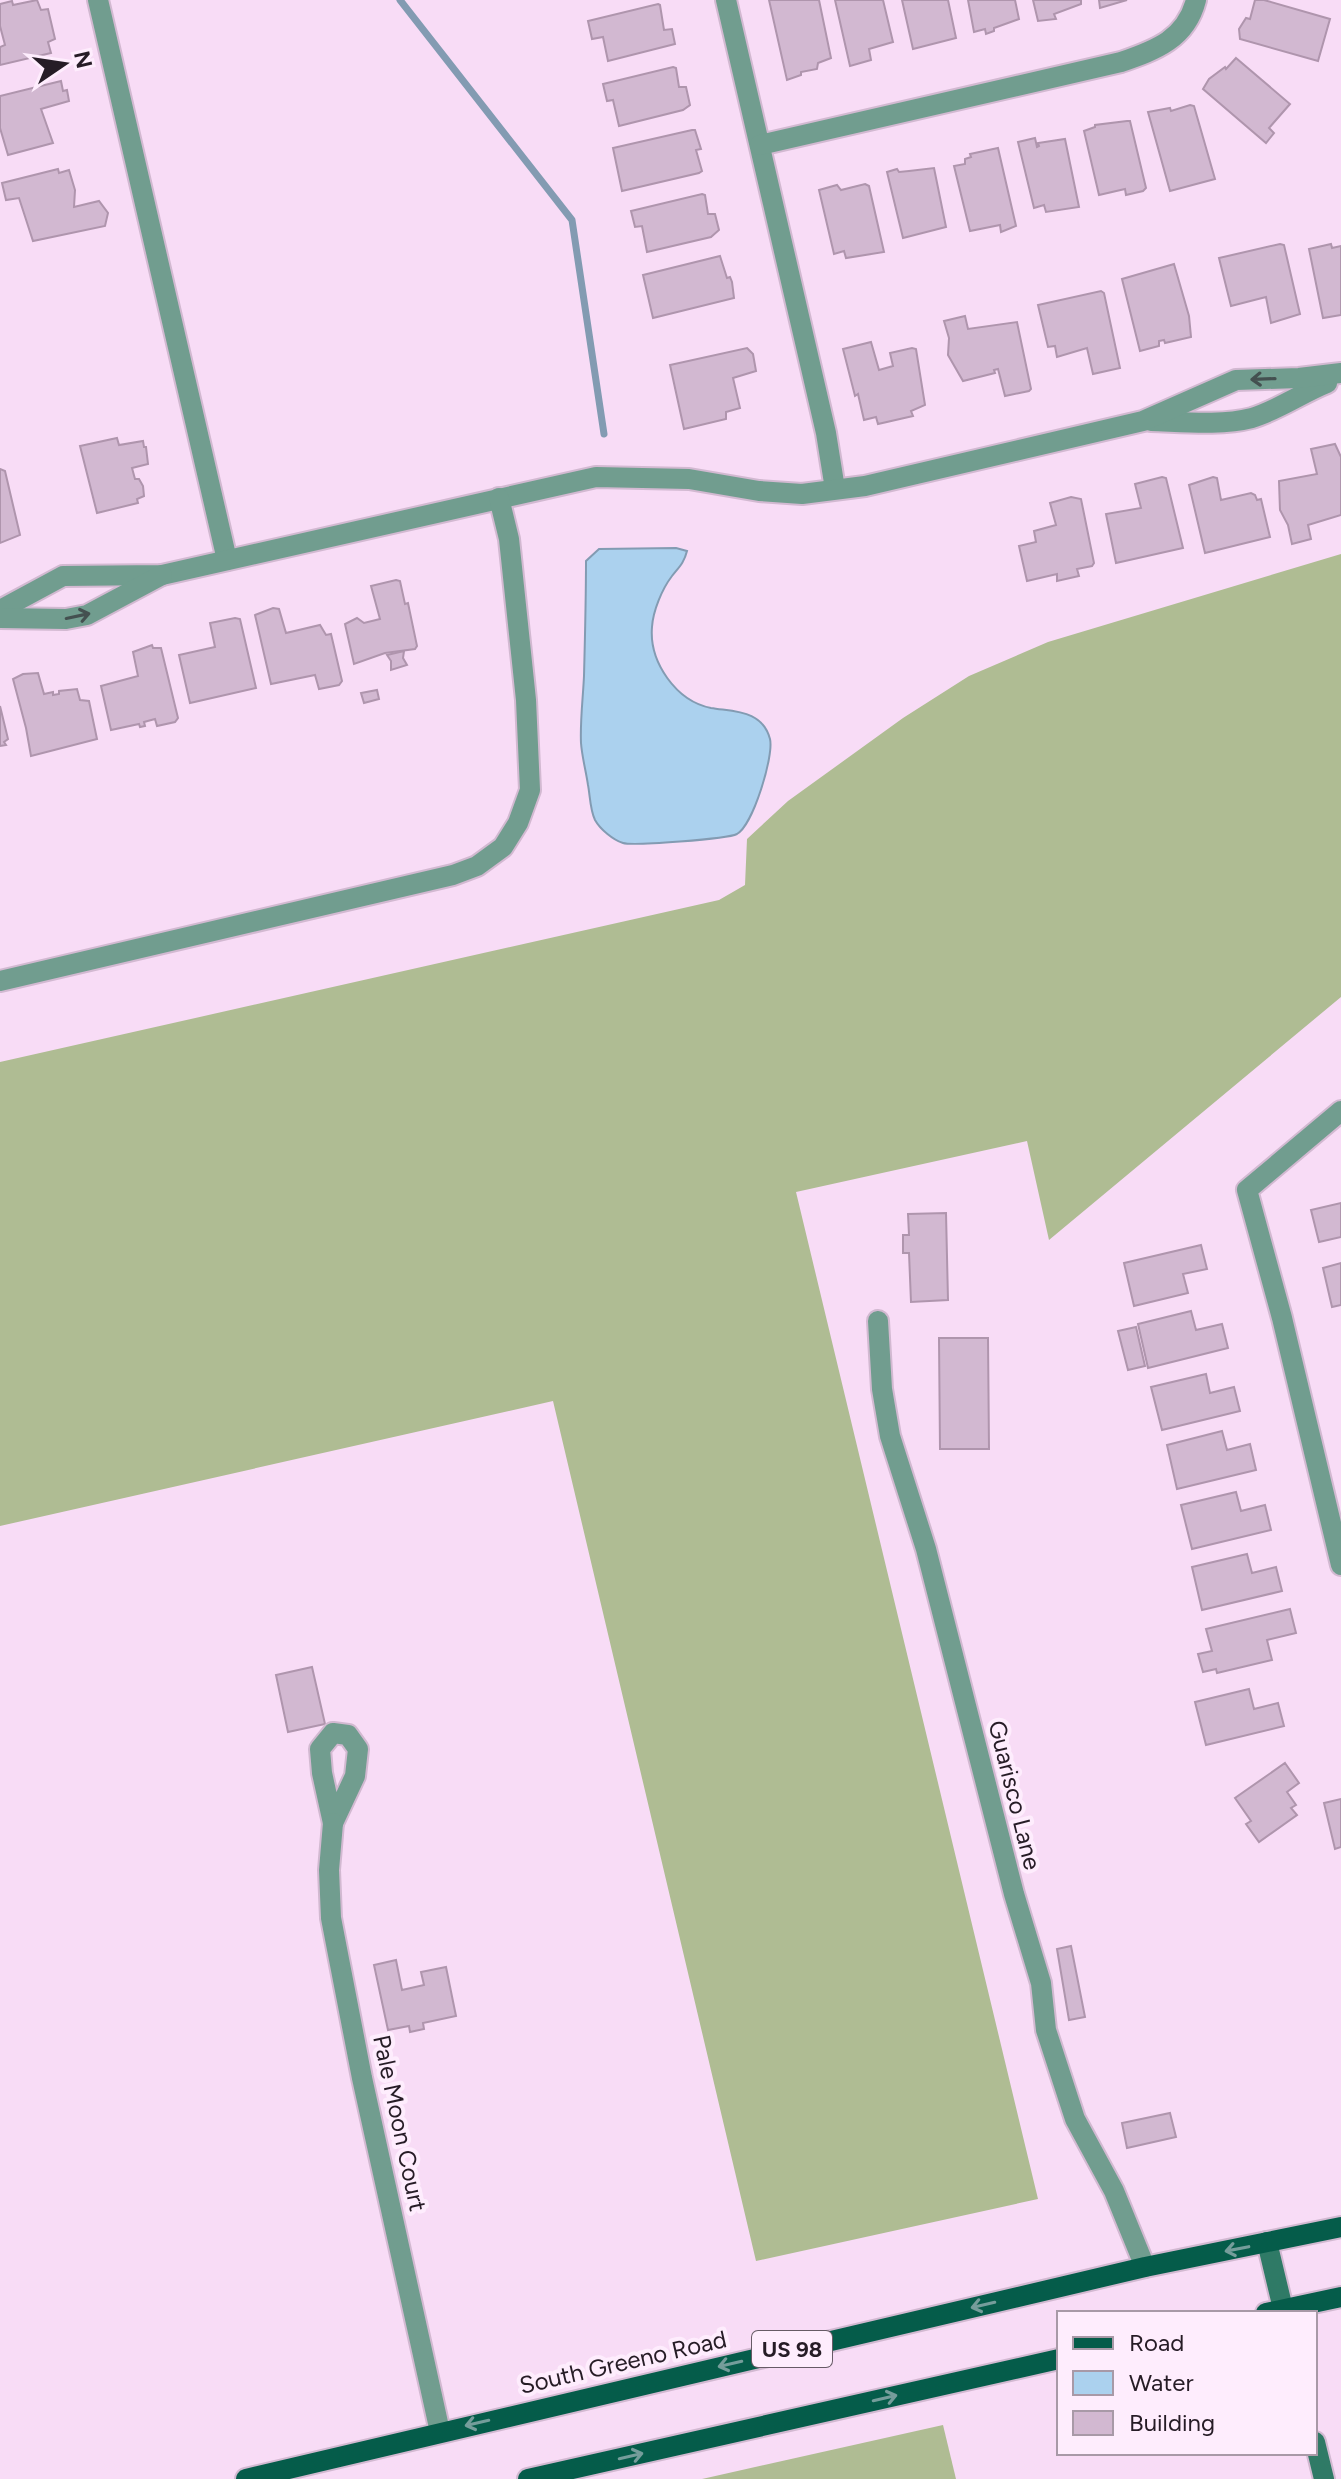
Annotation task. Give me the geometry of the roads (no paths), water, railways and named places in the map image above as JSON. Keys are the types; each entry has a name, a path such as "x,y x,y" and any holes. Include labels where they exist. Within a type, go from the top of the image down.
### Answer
{"main road":[{"name":"South Greeno Road","path":"246,2479 1145,2267 1341,2227"},
{"path":"1282,2311 1341,2297"},
{"path":"528,2479 577,2475 1057,2359"}],"street":[{"path":"98,0 227,560"},
{"path":"726,0 826,433 835,489"},
{"path":"760,145 1133,58 1171,41 1183,29 1196,0"},
{"path":"1143,421 1247,419 1341,376"},
{"path":"0,610 63,576 162,575 596,477 689,479 759,491 802,494 865,486 1143,421 1236,380 1341,376"},
{"path":"0,981 453,875 477,866 503,847 518,823 530,790 525,685 509,539 499,498"},
{"path":"0,618 66,619 87,615 162,575"},
{"path":"1341,1111 1247,1190 1282,1318 1341,1565"},
{"name":"Guarisco Lane","path":"878,1321 882,1389 890,1436 926,1549 1002,1851 1033,1952 1041,1983 1046,2030 1075,2119 1114,2191 1145,2267"},
{"name":"Pale Moon Court","path":"333,1823 329,1870 331,1918 362,2078 440,2432"},
{"path":"1267,2242 1278,2311"},
{"path":"1317,2450 1324,2479"}],"water":[{"path":"676,548 687,551 686,555 668,581 653,621 652,640 660,666 676,689 698,704 746,714 761,722 770,739 769,760 756,804 737,834 680,842 623,843 607,834 595,820 582,748 586,561 599,549"}],"waterway":[{"path":"400,0 572,220 604,434"}]}
